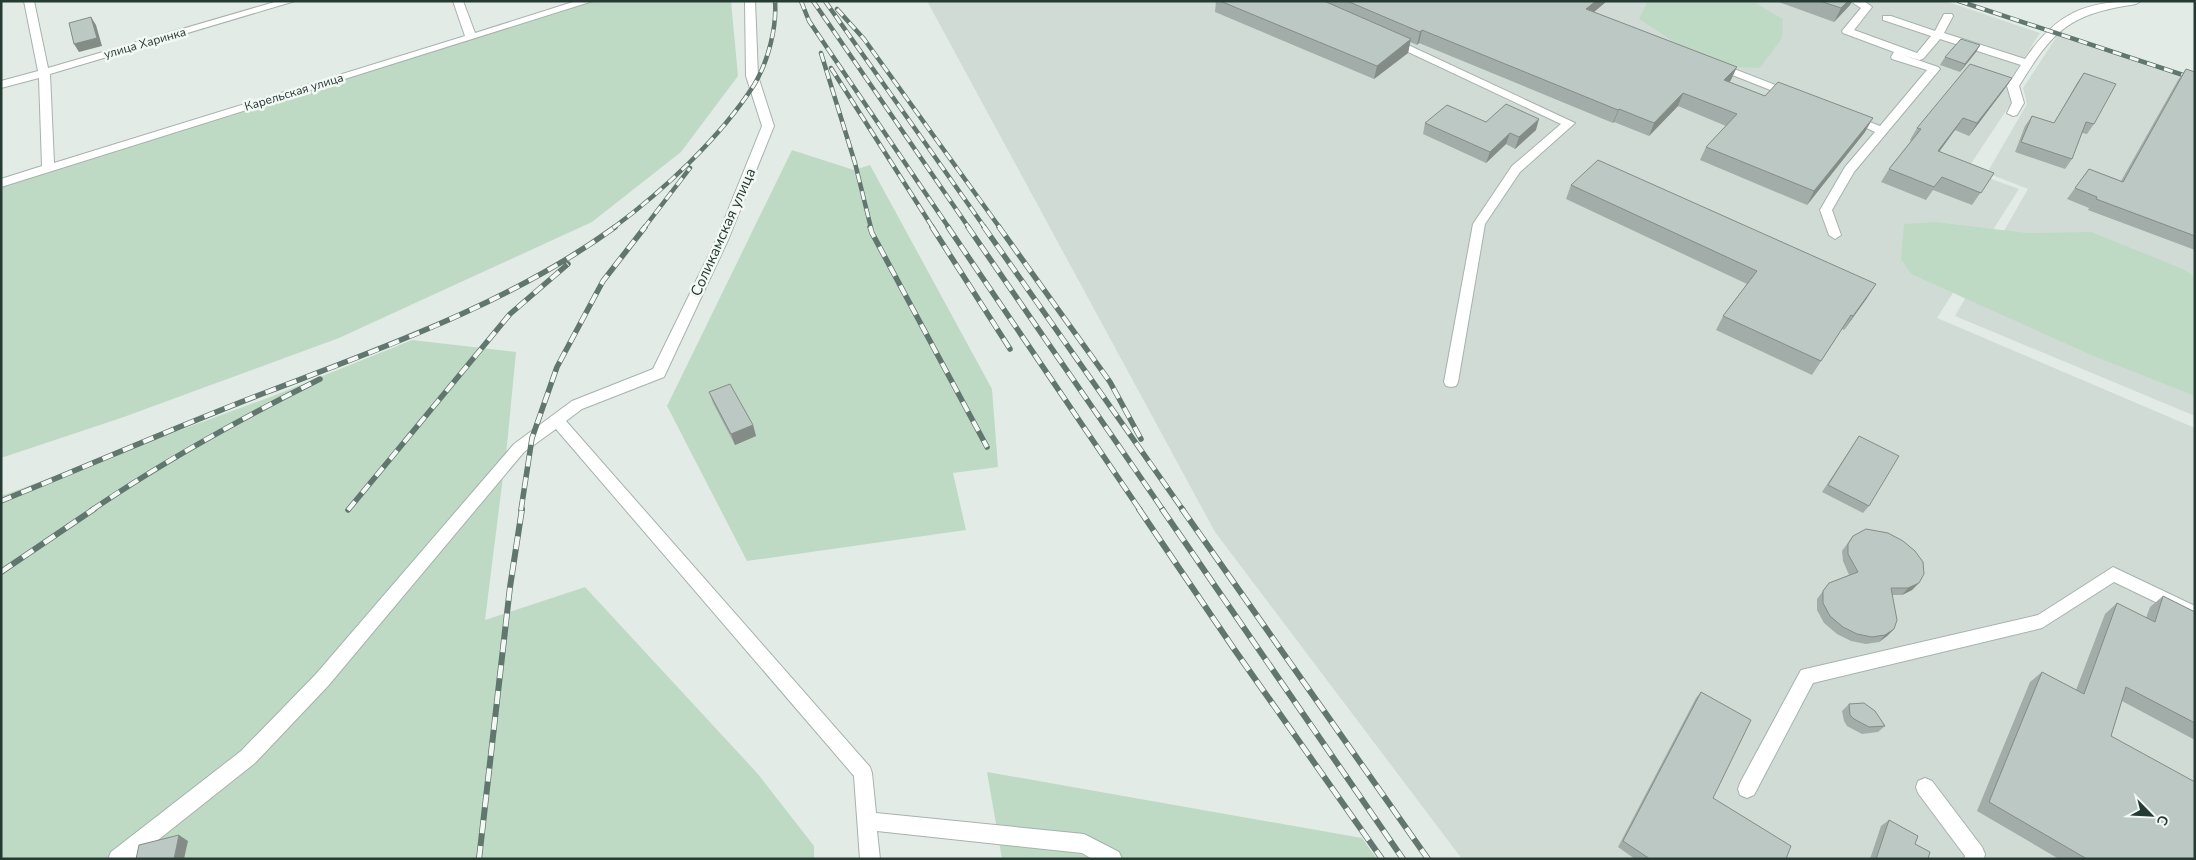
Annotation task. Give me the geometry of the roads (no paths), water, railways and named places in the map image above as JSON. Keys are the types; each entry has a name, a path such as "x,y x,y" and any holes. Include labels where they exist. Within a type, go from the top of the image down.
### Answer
{"street":[{"path":"28,1 44,73 48,169"},
{"name":"улица Харинка","path":"1,85 44,73 251,6 290,1"},
{"path":"458,1 471,37"},
{"name":"Карельская улица","path":"1,183 588,1"},
{"name":"Соликамская улица","path":"118,859 248,757 322,680 519,448 577,405 659,373 722,240 768,126 752,76 750,1"},
{"path":"1855,1 1867,7 1847,31 1919,57 1938,35 1948,16"},
{"path":"2013,113 2018,103 2013,86 2048,34 2080,13 2136,1"},
{"path":"1887,18 2027,63"},
{"path":"1378,35 1524,100 1568,123 1516,169 1479,224 1451,382"},
{"path":"1835,235 1826,210 1849,170 1934,69 1896,57 1901,50"},
{"path":"1702,60 1801,99"},
{"path":"1837,113 1882,131"},
{"path":"557,420 864,773 870,859"},
{"path":"1747,789 1806,676 2042,621 2113,574 2195,614"},
{"path":"1925,787 1975,854 1974,859"},
{"path":"867,821 1084,844 1112,859"}],"railway":[{"path":"613,228 651,198 690,162 725,125 740,105 759,76 767,55 775,22 775,1"},
{"path":"801,1 809,21 949,228"},
{"path":"813,1 969,228"},
{"path":"825,1 985,228"},
{"path":"1959,1 2195,79"},
{"path":"837,9 864,39 1000,228"},
{"path":"821,53 855,163 871,228"},
{"path":"831,68 933,228"},
{"path":"644,228 690,168"},
{"path":"1,501 200,418 357,358 447,321 533,278 575,254 615,227"},
{"path":"521,510 532,438 557,367 603,281 645,227"},
{"path":"870,227 987,447"},
{"path":"932,227 1010,349"},
{"path":"948,227 1140,510"},
{"path":"968,227 1163,510"},
{"path":"984,227 1183,510"},
{"path":"999,227 1110,382 1141,439"},
{"path":"348,510 510,314 568,264"},
{"path":"92,510 147,474 204,441 320,379"},
{"path":"1,572 94,509"},
{"path":"479,859 510,587 522,509"},
{"path":"1139,509 1234,649 1382,859"},
{"path":"1162,509 1403,859"},
{"path":"1182,509 1428,859"}]}
